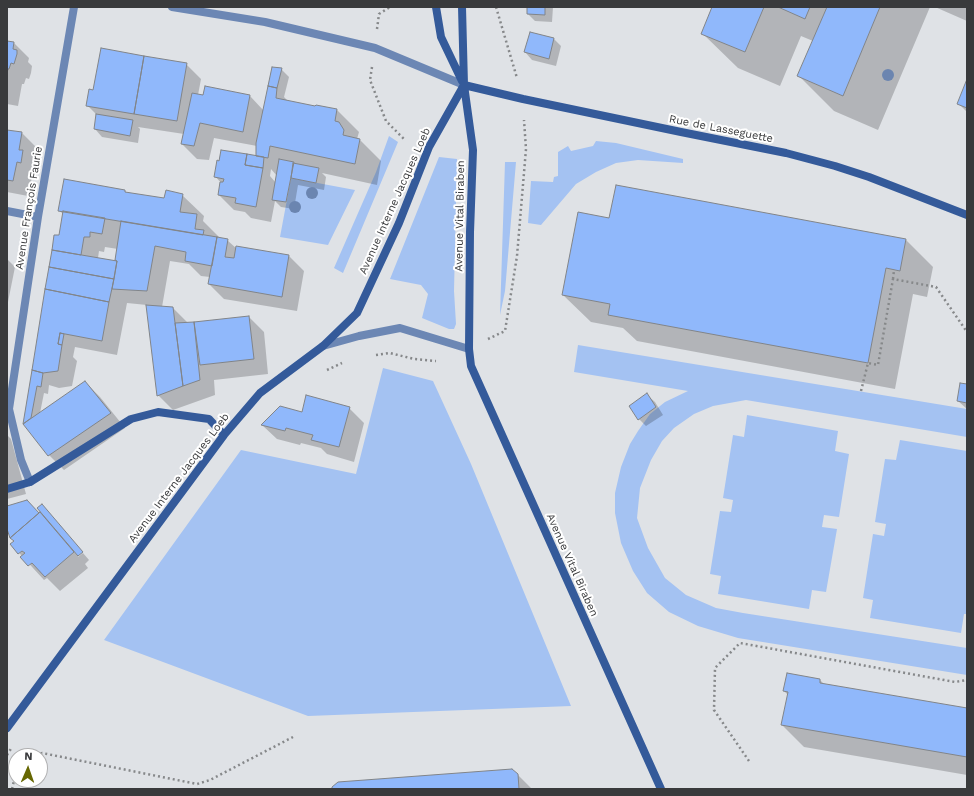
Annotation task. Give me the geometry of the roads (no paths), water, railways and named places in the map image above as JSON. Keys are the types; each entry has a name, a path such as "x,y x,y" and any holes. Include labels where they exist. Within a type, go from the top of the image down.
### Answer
{"main road":[{"path":"436,7 441,38 464,85"},
{"path":"462,7 464,85"},
{"name":"Rue de Lasseguette","path":"464,85 523,99 786,153 869,177 967,215"},
{"name":"Avenue Interne Jacques Loeb","path":"7,728 224,435 260,394 323,346 357,313 399,223 429,147 464,85"},
{"name":"Avenue Vital Biraben","path":"464,85 473,150 470,232 469,349 471,366 661,789"},
{"path":"7,488 30,482 131,419 158,412 209,419 224,435"}],"street":[{"name":"Avenue François Faurie","path":"30,482 21,460 9,409 38,217 74,7"},
{"path":"172,7 265,22 375,48 464,85"},
{"path":"7,211 38,217"},
{"path":"323,346 359,336 400,328 469,349"}]}
